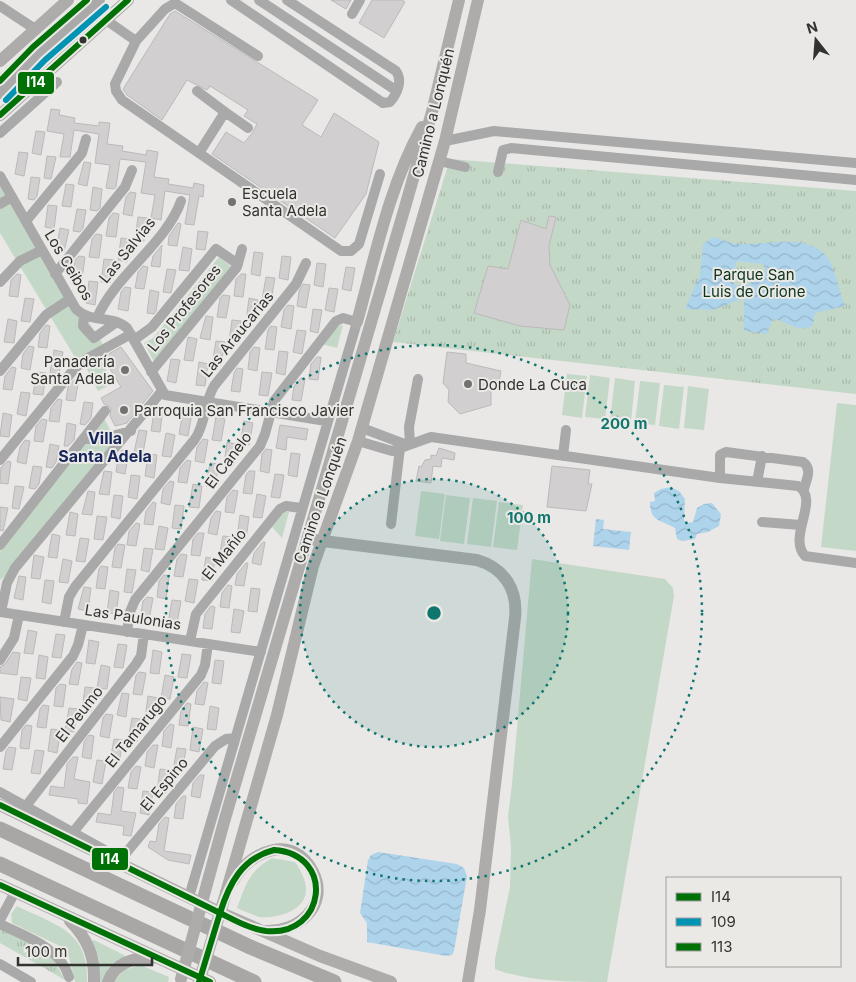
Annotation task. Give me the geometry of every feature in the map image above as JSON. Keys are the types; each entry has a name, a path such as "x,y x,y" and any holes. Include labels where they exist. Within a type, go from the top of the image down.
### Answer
{"highway":[{"path":"0,817 41,849"},
{"path":"0,829 248,946 334,982"},
{"path":"0,864 254,982"}],"main road":[{"path":"0,61 68,0"},
{"path":"0,115 128,0"},
{"name":"Camino a Lonquén","path":"181,981 224,822 432,112 459,0"},
{"name":"Camino a Lonquén","path":"199,982 277,715 312,566 358,441 445,141 478,0"},
{"path":"357,322 401,172 414,141 432,112"},
{"path":"308,539 476,560 496,568 506,578 512,589 516,603 515,618 480,910 468,982"},
{"path":"0,805 260,930 320,956 390,982"},
{"path":"226,892 246,864 266,851 288,851 307,863 315,874 318,886 316,900 310,913 302,922 292,927 278,930 260,930"},
{"path":"121,860 145,876"},
{"path":"0,884 64,916 210,982"},
{"path":"64,916 80,933 90,949 94,963 94,982"},
{"path":"108,982 114,970 124,963 136,959 157,958"}],"street":[{"path":"0,80 91,0"},
{"path":"0,94 39,54 100,0"},
{"path":"231,0 384,103 390,102 397,91 400,78 396,71 287,0"},
{"path":"259,0 397,91"},
{"path":"352,14 360,0"},
{"path":"258,56 175,3 165,9 136,41 115,84 116,91 122,100 312,232 346,252 352,251 359,244 380,174"},
{"path":"0,6 35,29"},
{"path":"106,20 136,41"},
{"path":"0,133 57,82"},
{"path":"196,91 248,128"},
{"path":"199,153 225,112"},
{"path":"445,141 494,131 856,163"},
{"path":"26,221 82,153 86,139"},
{"path":"498,172 503,150 511,148 856,180"},
{"path":"439,161 465,167"},
{"path":"55,274 125,187 132,170"},
{"name":"Los Ceibos","path":"0,176 76,310 84,315 118,322"},
{"path":"0,204 12,197"},
{"name":"Las Salvias","path":"97,318 106,300 172,219 181,201"},
{"name":"Los Profesores","path":"133,337 152,327 216,249 238,264"},
{"name":"Los Profesores","path":"151,372 238,264 242,249"},
{"path":"0,282 20,261 42,250"},
{"name":"Las Araucarias","path":"64,622 69,597 75,586 194,439 202,426 207,403 214,386 296,284 306,263"},
{"path":"0,371 46,315 70,299"},
{"path":"84,315 83,326 94,338 118,322 127,328 162,391 168,396 326,421"},
{"name":"El Canelo","path":"127,632 133,603 260,446 265,434 269,412 274,402 336,321 343,318 357,322"},
{"name":"Camino a Lonquén","path":"189,897 326,421 357,322"},
{"path":"0,460 74,368 88,358 133,337"},
{"path":"390,524 418,379"},
{"path":"0,612 7,583 15,568 131,431 162,391"},
{"path":"0,545 105,411"},
{"path":"362,428 406,446"},
{"path":"562,456 566,430"},
{"path":"83,439 100,439 131,431"},
{"path":"358,441 392,451 431,437 720,478 798,486 804,489 807,495 799,546 806,556 856,564"},
{"path":"720,478 722,453 762,456 806,463 809,472 804,489"},
{"path":"757,482 762,456"},
{"name":"El Mañío","path":"190,641 196,614 280,509 286,506 301,508"},
{"path":"762,522 801,526"},
{"name":"Las Paulonias","path":"0,612 261,652"},
{"path":"0,660 14,638 19,615"},
{"path":"0,748 73,656 83,625"},
{"name":"El Peumo","path":"26,806 136,664 142,652 144,634"},
{"name":"El Tamarugo","path":"74,831 201,675 205,665 208,644"},
{"name":"El Espino","path":"121,860 215,746 226,739 235,738"},
{"path":"0,792 74,831 121,860"},
{"path":"0,920 14,892"},
{"path":"0,924 55,952 65,964 69,977"},
{"path":"0,965 31,982"}],"green space":[{"name":"Parque San Luis de Orione","path":"450,159 856,191 856,394 393,342"},
{"path":"0,183 106,349 79,364 0,233"},
{"path":"219,257 233,268 154,362 144,343 153,338"},
{"path":"343,325 337,348 321,344 336,326"},
{"path":"100,359 113,383 98,391 85,366"},
{"path":"567,374 587,376 582,418 562,415"},
{"path":"590,375 610,378 605,419 585,417"},
{"path":"615,378 635,381 631,422 610,420"},
{"path":"640,381 660,383 655,425 635,423"},
{"path":"664,385 684,387 679,429 659,426"},
{"path":"688,386 709,389 704,430 684,428"},
{"path":"837,403 856,405 856,551 821,547"},
{"path":"104,418 112,434 118,436 10,573 0,580 0,551"},
{"path":"421,491 445,494 439,539 415,536"},
{"path":"446,495 470,498 464,544 440,541"},
{"path":"473,498 497,501 491,547 467,544"},
{"path":"499,502 523,505 517,550 493,547"},
{"path":"283,512 289,512 282,538 272,527"},
{"path":"532,559 665,579 673,588 674,596 607,982 535,979 495,969 495,959 510,887 511,847 508,816"},
{"path":"272,858 295,862 300,869 306,891 301,903 287,913 270,917 260,917 237,908 253,873"},
{"path":"17,906 56,925 76,940 86,965 87,982 75,982 69,957 64,948 12,923 11,914"},
{"path":"0,927 51,955 65,980 0,943"},
{"path":"94,940 124,955 125,958 104,982 97,982 99,960 92,941"},
{"path":"140,965 169,977 168,982 114,982 124,970"}],"water":[{"path":"713,237 735,244 791,242 804,243 815,247 825,255 832,266 845,306 815,313 813,325 808,328 798,328 773,319 767,334 744,331 744,298 713,310 685,309 700,275 703,244","holes":["737,261 763,264 766,271 761,273 734,270","737,276 748,277 751,284 735,286 733,280"]},
{"path":"671,487 679,491 685,499 684,520 687,523 693,522 697,508 704,504 712,503 721,514 719,526 708,532 697,534 695,539 682,541 677,539 675,528 654,517 650,502 655,501 654,493"},
{"path":"596,519 604,520 603,529 631,532 629,550 593,546"},
{"path":"378,852 457,864 464,868 467,876 452,955 446,956 367,942 367,923 360,913 368,860 371,855"}],"building":[{"path":"331,0 351,0 346,9"},
{"path":"372,0 402,0 405,2 384,38 359,23"},
{"path":"175,11 318,100 302,125 321,137 334,113 379,142 366,194 335,238 212,154 226,132 244,143 253,132 257,124 244,116 248,110 210,86 207,90 187,80 162,120 127,95 123,89 170,14"},
{"path":"51,109 60,110 59,115 75,118 74,123 99,126 99,122 110,123 107,144 123,146 122,151 146,155 147,150 158,152 154,177 169,179 168,184 193,188 194,183 204,185 203,197 199,196 194,225 185,224 190,195 165,191 161,220 151,218 155,195 141,193 146,162 120,159 116,187 114,189 106,188 110,165 95,163 99,134 74,130 70,157 60,157 64,134 47,131"},
{"path":"36,131 45,132 41,155 32,153"},
{"path":"19,152 28,153 24,176 15,174"},
{"path":"47,156 56,157 51,179 44,178"},
{"path":"84,162 91,163 87,186 78,184"},
{"path":"31,177 40,178 37,196 34,200 28,199"},
{"path":"66,184 74,185 71,207 62,206"},
{"path":"93,187 102,189 100,208 97,211 90,210"},
{"path":"130,192 136,193 132,216 123,214 126,197"},
{"path":"48,205 57,206 54,229 45,227"},
{"path":"77,209 86,210 83,228 80,232 73,231"},
{"path":"113,213 119,214 116,237 106,236 109,218"},
{"path":"549,216 556,217 549,246 550,265 570,305 564,330 520,326 474,313 488,266 508,269 521,220 546,229"},
{"path":"138,217 147,218 144,241 135,240"},
{"path":"178,223 181,224 177,246 168,245 169,236"},
{"path":"60,228 69,230 64,252 56,251"},
{"path":"198,231 208,232 205,250 196,249"},
{"path":"96,234 102,235 99,258 89,257 92,239"},
{"path":"121,238 130,239 127,262 118,260"},
{"path":"162,245 160,267 151,266 153,256"},
{"path":"183,247 192,249 189,271 179,270"},
{"path":"254,252 263,253 260,276 251,274"},
{"path":"79,256 85,257 82,279 73,278 75,260"},
{"path":"282,256 291,257 288,280 279,278"},
{"path":"104,259 114,260 110,283 101,282"},
{"path":"317,263 326,264 323,287 314,285"},
{"path":"143,266 148,267 144,289 135,288 138,272"},
{"path":"346,267 355,268 351,291 342,289"},
{"path":"167,269 176,270 171,293 163,292"},
{"path":"17,274 21,275 18,297 9,296 11,280"},
{"path":"241,274 246,274 243,297 234,296 236,279"},
{"path":"266,277 275,278 271,301 262,300"},
{"path":"89,281 98,282 95,305 86,303"},
{"path":"303,284 310,285 306,308 297,306 299,291"},
{"path":"125,287 131,288 128,311 118,309 121,292"},
{"path":"329,288 338,289 334,312 325,310"},
{"path":"150,290 159,292 154,314 147,313"},
{"path":"223,295 230,296 226,318 217,317 220,298"},
{"path":"25,298 34,299 30,322 21,321"},
{"path":"249,298 258,300 255,322 246,321"},
{"path":"288,305 294,306 291,329 281,327 284,310"},
{"path":"313,309 322,310 318,333 310,331"},
{"path":"206,316 213,317 210,340 200,338"},
{"path":"8,319 17,321 14,343 4,342"},
{"path":"232,320 241,321 238,344 229,342"},
{"path":"46,325 50,326 47,348 38,347 40,333"},
{"path":"271,326 277,327 274,350 265,349 268,330"},
{"path":"297,330 306,331 302,354 293,352"},
{"path":"188,337 197,339 193,361 184,360"},
{"path":"216,341 225,342 221,365 212,364"},
{"path":"29,346 34,347 30,370 21,368 23,354"},
{"path":"121,347 153,391 127,423 115,426 110,416 111,408 104,404 101,398 121,387 103,357"},
{"path":"254,347 260,348 257,371 248,369 250,352"},
{"path":"54,350 63,352 59,374 50,373"},
{"path":"279,351 288,352 285,375 276,373"},
{"name":"Donde La Cuca","path":"447,352 466,354 466,363 501,371 499,382 491,379 491,405 460,414 448,402 449,390 443,383"},
{"path":"317,357 321,357 318,380 309,379 311,364"},
{"path":"171,359 180,360 176,383 167,381"},
{"path":"199,362 208,364 205,386 196,385"},
{"path":"12,367 16,368 12,390 3,389 5,376"},
{"path":"237,368 243,369 240,392 231,391 234,373"},
{"path":"37,372 46,373 43,395 33,394"},
{"path":"262,372 272,373 268,396 259,395"},
{"path":"76,378 79,379 75,401 66,400 68,387"},
{"path":"301,378 305,379 301,401 292,400 294,386"},
{"path":"21,392 30,393 26,416 17,414"},
{"path":"58,399 62,400 59,422 49,421 51,408"},
{"path":"84,402 93,403 91,418 85,425 80,424"},
{"path":"156,408 163,409 160,432 151,431"},
{"path":"183,412 192,413 188,436 179,434"},
{"path":"3,413 12,415 9,437 0,436"},
{"path":"216,417 225,419 221,441 212,440"},
{"path":"42,419 47,420 43,442 34,441 36,426"},
{"path":"244,421 253,423 249,445 240,444"},
{"path":"67,423 76,425 74,440 68,446 64,446"},
{"path":"280,425 308,429 306,440 287,437 286,450 276,448"},
{"path":"139,430 147,431 143,453 134,452"},
{"path":"166,433 175,435 171,457 162,456"},
{"path":"203,439 208,440 204,463 195,461 197,447"},
{"path":"25,440 30,441 26,464 17,462 20,447"},
{"path":"227,442 236,444 233,466 224,465"},
{"path":"50,444 59,446 56,462 52,468 46,467"},
{"path":"439,448 455,453 454,460 442,458 441,467 433,466 431,483 416,481 419,466 421,467 425,460 431,459 431,455 436,456"},
{"path":"266,449 272,450 269,473 260,471 262,454"},
{"path":"122,450 129,451 125,474 116,472 119,453"},
{"path":"291,453 300,454 297,477 288,475"},
{"path":"148,454 157,455 154,478 145,476"},
{"path":"187,460 191,461 187,483 178,482 180,468"},
{"path":"8,461 11,462 8,484 0,483 1,467"},
{"path":"210,463 219,464 215,487 206,486"},
{"path":"33,466 42,467 39,484 35,489 29,488"},
{"path":"552,466 590,470 588,484 592,484 586,511 547,507"},
{"path":"104,471 112,472 109,495 99,494"},
{"path":"249,471 255,471 252,494 243,493 246,475"},
{"path":"275,474 284,475 280,498 271,497"},
{"path":"131,475 140,476 137,499 128,497"},
{"path":"170,481 174,482 170,505 161,503 163,489"},
{"path":"193,484 202,486 199,508 189,507"},
{"path":"15,486 24,487 19,509 12,508"},
{"path":"233,490 238,491 234,513 225,512 227,497"},
{"path":"88,491 95,492 92,515 82,514"},
{"path":"257,494 266,496 262,518 253,517"},
{"path":"114,495 123,496 120,519 111,517"},
{"path":"153,502 156,503 153,525 144,524 146,511"},
{"path":"175,505 184,506 181,529 172,528"},
{"path":"0,507 8,508 3,531 0,530"},
{"path":"216,511 221,512 217,535 208,533 211,518"},
{"path":"70,512 78,514 75,536 66,535"},
{"path":"240,515 249,517 246,539 237,538"},
{"path":"97,516 107,517 103,540 94,539"},
{"path":"136,523 140,524 136,546 127,545 129,531"},
{"path":"159,526 168,528 164,550 155,549"},
{"path":"198,533 204,533 200,556 191,555 193,539"},
{"path":"52,534 60,536 57,558 48,557"},
{"path":"223,536 232,537 228,560 219,558"},
{"path":"80,538 89,539 85,562 76,561"},
{"path":"265,542 261,565 252,563 254,553"},
{"path":"118,544 125,545 121,568 112,567 115,548"},
{"path":"144,548 153,549 149,572 141,570"},
{"path":"181,554 187,555 183,577 174,576 177,559"},
{"path":"34,555 44,557 40,579 31,578"},
{"path":"206,557 215,559 212,581 202,580"},
{"path":"63,559 72,561 68,583 59,582"},
{"path":"248,563 244,586 235,585 237,574"},
{"path":"101,566 108,567 105,589 96,588"},
{"path":"127,569 136,570 132,593 124,592"},
{"path":"164,575 169,576 166,599 157,597 159,581"},
{"path":"19,576 26,577 23,600 14,598"},
{"path":"189,579 198,580 194,603 185,601"},
{"path":"45,580 54,581 51,604 42,602"},
{"path":"228,585 232,586 229,608 220,607 222,593"},
{"path":"84,587 91,588 88,611 78,609"},
{"path":"251,588 260,589 257,612 248,611"},
{"path":"110,590 119,592 116,614 107,613"},
{"path":"147,597 153,598 149,620 140,619 143,601"},
{"path":"172,600 181,601 177,624 168,623"},
{"path":"211,606 215,607 212,629 203,628 205,614"},
{"path":"234,609 244,611 240,633 231,632"},
{"path":"28,630 37,632 33,654 24,653"},
{"path":"56,634 65,635 61,658 52,657"},
{"path":"89,640 99,642 95,664 86,663"},
{"path":"118,644 127,645 123,668 114,667"},
{"path":"153,650 162,652 159,674 150,673"},
{"path":"13,652 20,653 17,675 0,673 0,667 5,664"},
{"path":"182,654 191,655 187,678 178,677"},
{"path":"39,655 48,657 45,679 36,678"},
{"path":"215,660 224,661 221,684 212,683"},
{"path":"77,662 82,663 78,685 69,684 72,669"},
{"path":"101,665 110,667 107,689 97,688"},
{"path":"139,672 146,673 142,695 133,694 136,675"},
{"path":"165,675 174,677 170,699 161,698"},
{"path":"21,677 31,678 27,701 18,699"},
{"path":"204,682 208,683 204,705 195,704 197,691"},
{"path":"60,684 66,685 63,707 54,706 56,688"},
{"path":"85,687 95,688 91,711 82,710"},
{"path":"122,693 129,694 126,717 117,715"},
{"path":"148,696 158,698 154,720 145,719"},
{"path":"0,697 14,699 10,722 1,720"},
{"path":"187,703 191,704 188,726 179,725 181,711"},
{"path":"43,705 49,706 46,728 37,727 40,709"},
{"path":"210,706 219,708 216,730 207,729"},
{"path":"69,708 78,709 74,732 65,731"},
{"path":"106,714 113,715 109,738 100,736 103,718"},
{"path":"132,718 141,719 137,742 128,740"},
{"path":"170,724 174,725 171,748 162,746 164,731"},
{"path":"26,725 32,726 29,749 20,748 22,730"},
{"path":"193,727 203,729 199,752 190,750"},
{"path":"51,729 61,730 57,753 48,751"},
{"path":"89,735 94,736 91,759 82,757 84,742"},
{"path":"114,739 123,740 119,763 110,761"},
{"path":"153,745 158,745 154,768 145,766 147,752"},
{"path":"9,747 16,748 12,770 3,769 6,751"},
{"path":"177,748 186,749 182,772 173,770"},
{"path":"35,750 44,751 40,774 31,773"},
{"path":"73,757 78,757 74,779 90,782 87,804 78,803 78,799 49,795 51,786 64,788 67,764"},
{"path":"97,760 106,761 102,784 93,782"},
{"path":"136,766 141,767 137,789 128,788 131,772"},
{"path":"160,769 169,770 166,793 157,792"},
{"path":"200,775 204,775 200,798 191,796 193,783"},
{"path":"118,787 124,788 121,811 136,813 131,836 123,835 124,826 96,822 98,813 111,815 114,792"},
{"path":"143,791 153,792 149,815 140,813"},
{"path":"183,796 186,796 183,819 174,818 176,804"},
{"path":"165,817 169,818 164,851 191,855 189,864 168,860 148,847 150,841 156,842 159,824"}],"transit line":[{"name":"113","path":"0,81 33,47 87,0"},
{"name":"I14","path":"0,115 128,0"},
{"name":"109","path":"6,100 45,60 106,7"},
{"name":"I14","path":"0,805 220,913"},
{"name":"I14","path":"274,850 294,855 307,865 315,879 316,894 311,909 301,921 286,929 266,931 248,926 220,913 228,892 238,874 253,859 274,850"},
{"name":"I14","path":"0,885 210,982"},
{"name":"I14","path":"199,982 220,913"}],"place":[{"name":"Escuela Santa Adela","path":"232,202"},
{"name":"Panadería Santa Adela","path":"125,370"},
{"name":"Donde La Cuca","path":"468,384"},
{"name":"Parroquia San Francisco Javier","path":"124,410"}],"district":[{"name":"Villa Santa Adela","path":"105,447"}]}
